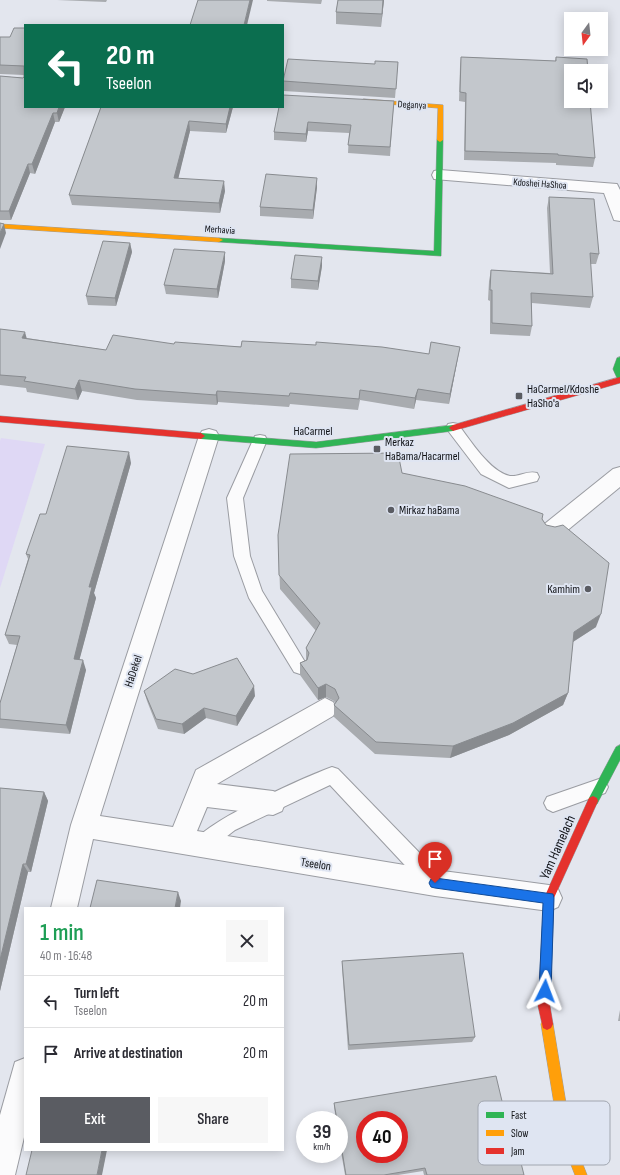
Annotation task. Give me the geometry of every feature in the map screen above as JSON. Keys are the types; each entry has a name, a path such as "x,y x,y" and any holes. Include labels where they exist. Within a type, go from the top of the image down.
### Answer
{"street":[{"name":"Deganya","path":"354,101 441,106 438,254"},
{"name":"Kdoshei HaShoa","path":"440,176 615,188 620,216"},
{"name":"Merhavia","path":"0,226 438,254"},
{"path":"620,360 617,369 620,376"},
{"name":"HaCarmel","path":"0,419 316,445 453,428 620,380"},
{"name":"HaDekel","path":"64,907 84,825 209,436"},
{"path":"550,532 620,475"},
{"path":"190,843 200,794 205,778 325,709"},
{"name":"Yam Hamelach","path":"560,1101 544,1006 549,898 599,787 620,750"},
{"path":"200,794 273,803"},
{"name":"Tseelon","path":"84,825 435,883 549,898"},
{"path":"0,1175 24,1076"},
{"name":"Yam Hamelach","path":"577,1165 581,1175"}],"lane":[{"path":"453,428 486,470 509,482 532,477"},
{"path":"260,440 234,498 242,556 255,593 300,667"},
{"path":"190,843 332,774 435,883"},
{"path":"553,803 599,787"}],"shaded area":[{"path":"1,438 45,444 0,588 0,441"}],"building":[{"path":"198,0 250,0 244,24 190,24"},
{"path":"338,0 383,0 382,14 336,12"},
{"path":"14,28 24,28 24,66 0,65 0,37 10,37"},
{"path":"461,57 556,61 556,57 587,59 587,64 564,64 564,108 591,108 595,158 558,154 465,151 466,93 460,92"},
{"path":"288,59 375,64 375,61 398,62 396,89 284,81"},
{"path":"0,76 24,77 24,108 59,108 57,113 53,113 32,164 28,164 9,211 0,211"},
{"path":"284,95 394,101 390,147 348,145 351,125 308,122 306,134 274,132 279,108 284,108"},
{"path":"101,108 230,108 226,124 189,121 174,178 224,181 219,203 69,195"},
{"path":"266,174 317,178 313,210 260,207"},
{"path":"549,197 594,199 599,254 590,253 593,297 531,293 532,326 492,323 492,290 490,290 491,270 553,274"},
{"path":"0,223 4,224 0,233"},
{"path":"103,241 130,243 115,298 86,296"},
{"path":"174,249 225,252 217,289 164,285"},
{"path":"295,255 322,257 318,281 291,279"},
{"path":"0,329 25,332 22,338 106,350 113,335 174,344 175,342 241,347 242,341 316,345 316,342 382,347 429,354 431,342 460,347 450,394 418,389 415,398 360,390 359,399 290,393 289,396 217,391 216,395 135,389 79,380 75,389 24,381 26,377 0,375"},
{"path":"67,446 129,452 89,587 92,587 74,659 83,660 66,725 0,719 0,703 20,636 5,635 30,555 26,554 40,514 46,514"},
{"path":"398,453 402,473 465,486 543,514 542,519 546,525 555,527 563,525 609,563 601,614 574,632 568,693 513,723 453,746 376,742 334,705 339,698 335,689 326,684 318,688 300,663 307,660 309,653 306,648 320,623 279,575 278,535 290,454"},
{"path":"237,658 254,686 236,716 204,708 182,724 156,719 144,691 175,669 193,674"},
{"path":"0,788 44,792 26,864 23,864 0,960"},
{"path":"97,880 178,892 175,907 90,907"},
{"path":"463,953 475,1037 349,1045 342,961"},
{"path":"496,1076 502,1101 478,1101 478,1165 522,1165 524,1175 427,1175 425,1168 384,1175 346,1175 344,1163 348,1163 348,1111 335,1111 334,1103"},
{"path":"32,1151 102,1151 97,1175 26,1175"}],"traffic: fast":[{"path":"219,240 438,254 440,140"},
{"path":"620,360 617,369 620,376"},
{"path":"201,436 316,445 453,428"},
{"path":"593,801 620,750"}],"traffic: slow":[{"path":"364,101 441,106 440,140"},
{"path":"0,226 219,240"},
{"path":"547,1024 560,1101"},
{"path":"577,1165 581,1175"}],"traffic: jam":[{"path":"453,428 620,380"},
{"path":"0,419 201,436"},
{"path":"547,1024 544,1006 549,898 593,801"}],"place":[{"name":"HaCarmel/Kdoshe HaSho'a","path":"519,396"},
{"name":"Merkaz HaBama/Hacarmel","path":"377,449"},
{"name":"Mirkaz haBama","path":"391,510"},
{"name":"Kamhim","path":"588,589"}],"route":[{"path":"435,883 549,898 545,991"}]}
